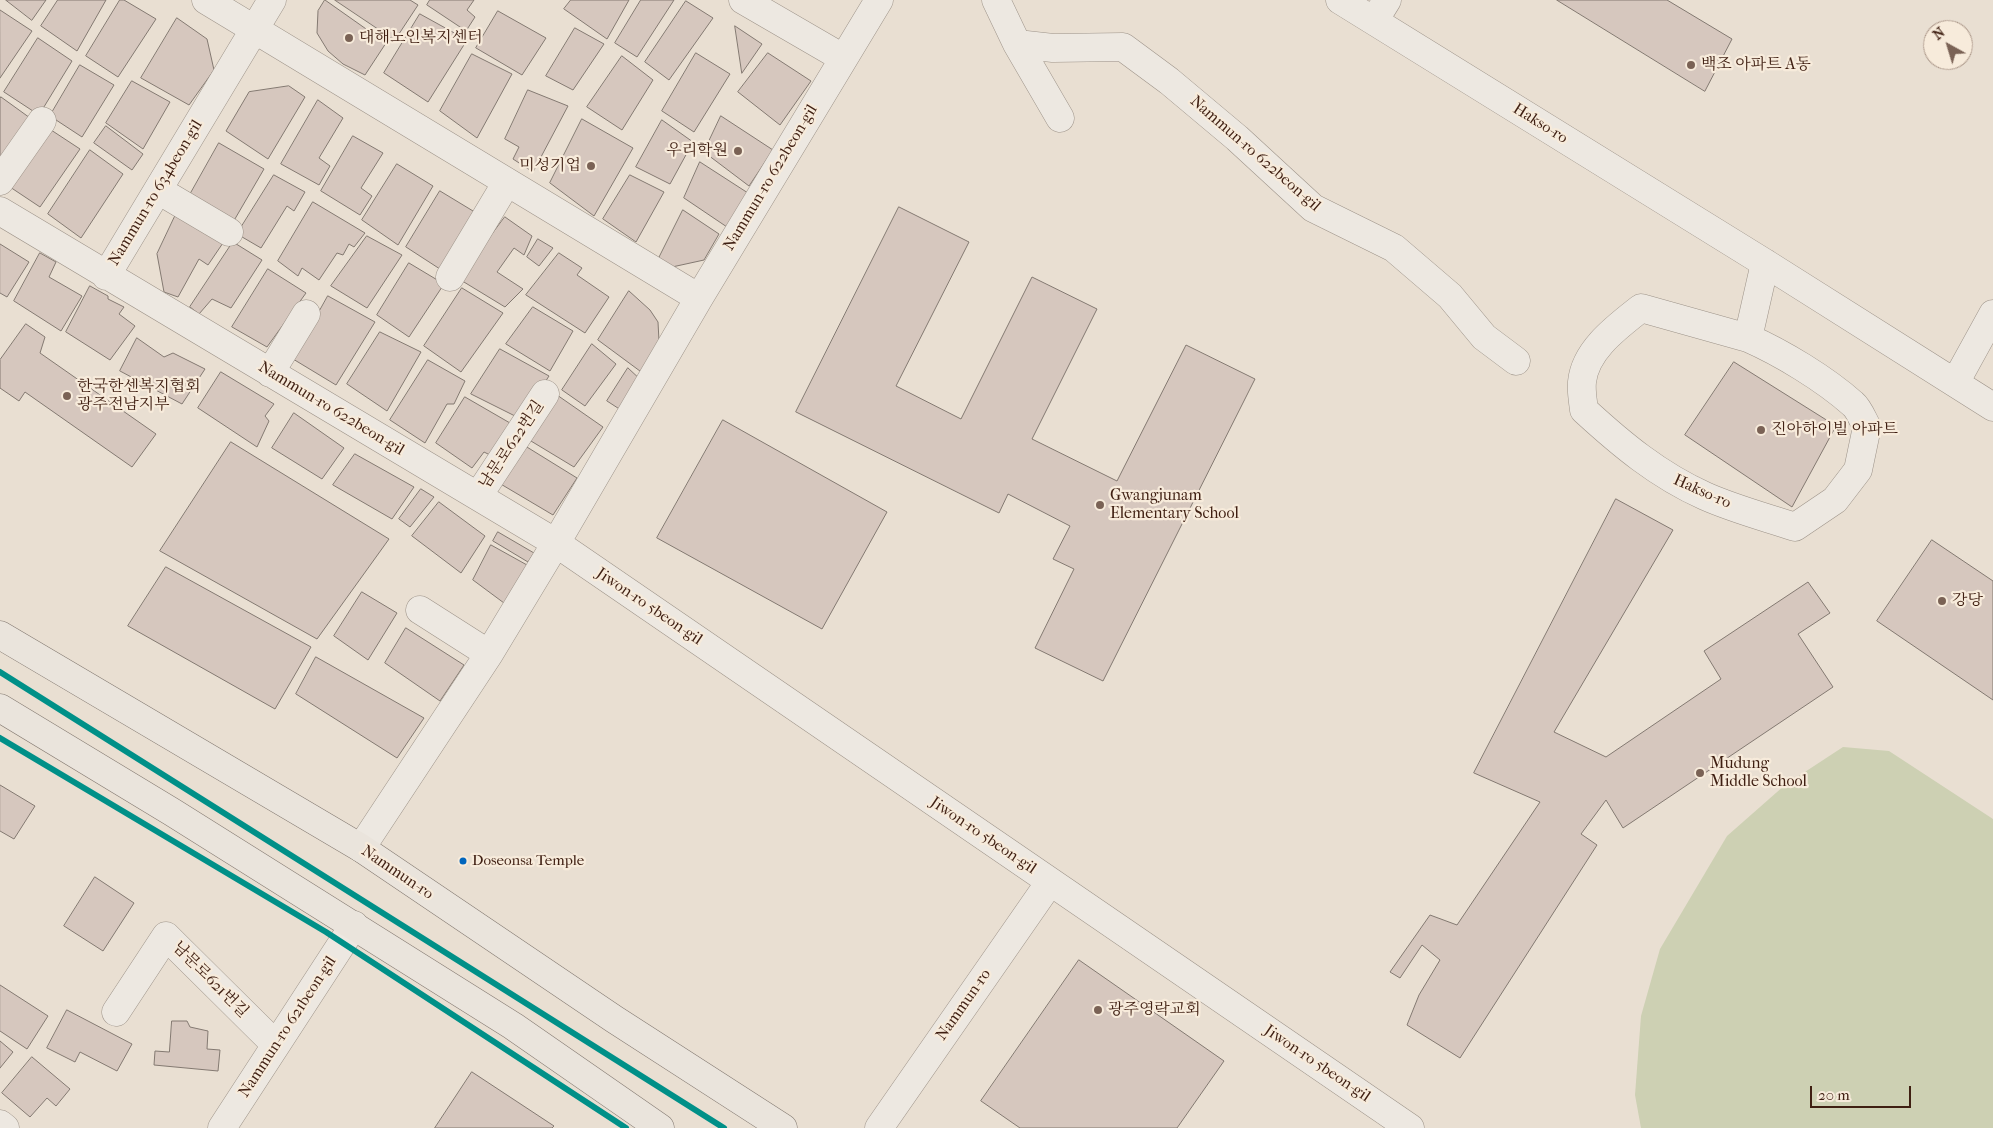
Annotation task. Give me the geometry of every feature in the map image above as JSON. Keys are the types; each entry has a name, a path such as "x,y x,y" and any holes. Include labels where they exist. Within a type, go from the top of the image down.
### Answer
{"main road":[{"name":"Nammun-ro","path":"0,635 361,848 614,1019 783,1128"},
{"path":"0,708 172,812 514,1026 660,1128"}],"street":[{"path":"206,0 699,298"},
{"name":"Nammun-ro 634beon-gil","path":"0,211 106,276 272,0"},
{"path":"743,0 843,58"},
{"name":"Nammun-ro 622beon-gil","path":"361,848 489,654 699,298 879,0"},
{"path":"996,0 1017,44 1060,118"},
{"name":"Hakso-ro","path":"1340,0 1381,10 1765,263 1993,407"},
{"name":"Nammun-ro 622beon-gil","path":"1017,44 1053,48 1123,47 1169,81 1230,132 1313,208 1394,248 1450,296 1484,336 1516,361"},
{"path":"0,181 42,121"},
{"path":"450,277 507,182"},
{"path":"158,190 230,232"},
{"path":"1748,338 1765,263"},
{"name":"Nammun-ro 622beon-gil","path":"106,276 556,543"},
{"name":"Hakso-ro","path":"1641,308 1748,338 1775,350 1854,405 1867,427 1858,470 1835,500 1795,527 1706,496 1666,476 1620,443 1584,410 1582,383 1589,357 1621,324 1641,308"},
{"path":"270,373 306,314"},
{"path":"1955,383 1993,314"},
{"name":"남문로622번길","path":"478,496 545,394"},
{"name":"Jiwon-ro 5beon-gil","path":"556,543 1410,1128"},
{"path":"420,610 489,654"},
{"name":"Nammun-ro","path":"879,1128 1050,882"},
{"name":"Nammun-ro 621beon-gil","path":"222,1128 354,925"},
{"name":"남문로621번길","path":"116,1012 166,936 276,1045"},
{"path":"0,1124 5,1128"}],"green space":[{"path":"1843,747 1889,751 1993,819 1993,1128 1641,1128 1635,1095 1641,1016 1660,949 1727,836 1785,785"}],"building":[{"path":"6,0 46,0 32,20"},
{"path":"58,0 106,0 77,51 41,26"},
{"path":"120,0 124,0 156,19 118,77 86,56"},
{"name":"대해노인복지센터","path":"325,0 386,43 365,75 343,64 328,51 317,33 318,11"},
{"path":"335,0 410,0 418,5 395,40"},
{"path":"430,0 474,0 467,10 475,17 466,31 427,5"},
{"path":"571,0 629,0 607,39 564,9"},
{"path":"641,0 674,0 637,57 615,43"},
{"name":"백조 아파트 A동","path":"1557,0 1667,0 1732,39 1705,91"},
{"path":"686,1 713,18 669,80 645,62"},
{"path":"0,10 32,31 0,78"},
{"path":"498,11 546,38 522,75 476,48"},
{"path":"420,14 467,40 428,102 384,73"},
{"path":"177,18 207,39 214,70 189,105 141,78"},
{"path":"735,26 762,44 742,73"},
{"path":"575,28 604,44 573,90 546,76"},
{"path":"38,38 72,61 39,115 4,92"},
{"path":"696,53 730,74 694,132 662,111"},
{"path":"768,53 811,81 780,125 738,92"},
{"path":"472,54 512,74 477,138 440,111"},
{"path":"622,56 653,80 622,130 587,107"},
{"path":"80,65 114,85 82,137 50,116"},
{"path":"132,81 170,102 143,149 106,123"},
{"path":"289,86 305,97 268,159 226,131 249,92"},
{"path":"528,90 568,106 533,172 513,159 519,147 505,139"},
{"path":"1,97 37,123 0,175 0,99"},
{"path":"318,100 343,118 319,158 330,166 319,185 281,164"},
{"name":"우리학원","path":"721,116 773,150 749,186 704,152"},
{"name":"미성기업","path":"582,119 633,148 594,216 550,183"},
{"path":"662,120 693,142 670,184 636,167"},
{"path":"45,126 80,149 40,207 4,183"},
{"path":"106,126 143,154 132,170 94,143"},
{"path":"353,136 383,153 361,188 372,196 360,215 321,191"},
{"path":"219,143 264,169 232,224 187,200"},
{"path":"90,150 123,174 81,238 48,214"},
{"path":"700,162 748,193 727,227 684,198"},
{"path":"397,164 433,186 398,245 362,220"},
{"path":"274,175 305,192 294,211 287,206 261,248 237,234"},
{"path":"630,175 664,192 636,242 603,219"},
{"path":"440,191 478,214 443,271 406,247"},
{"path":"313,202 365,233 354,247 349,244 343,255 337,253 319,280 302,268 298,276 278,261"},
{"path":"899,207 969,242 896,386 961,419 1032,277 1097,309 1032,439 1117,481 1186,345 1255,379 1103,681 1035,648 1074,569 1053,559 1070,526 1008,494 999,513 796,412"},
{"path":"178,210 225,240 208,265 199,259 178,297 164,292 157,254"},
{"path":"683,210 719,234 704,260 672,267 659,258"},
{"path":"505,217 532,236 524,255 514,248 497,272 523,289 505,307 459,279"},
{"path":"367,236 402,255 367,308 331,286"},
{"path":"538,239 553,248 539,266 527,257"},
{"path":"233,242 262,260 231,308 212,299 199,314 190,307"},
{"path":"0,244 29,262 7,297 0,293"},
{"path":"40,253 56,262 49,277 82,296 61,331 14,301"},
{"path":"559,253 582,268 577,275 609,297 585,333 526,295"},
{"path":"409,263 444,284 409,337 377,315"},
{"path":"268,269 306,293 267,347 232,327"},
{"path":"90,286 108,296 108,299 124,307 119,314 135,326 110,360 66,332"},
{"path":"462,288 503,313 461,372 424,346"},
{"path":"629,291 650,310 658,322 659,341 644,374 598,340"},
{"path":"328,296 375,322 336,385 293,359"},
{"path":"533,307 573,331 550,371 506,344"},
{"name":"한국한센복지협회 광주전남지부","path":"26,324 45,337 40,353 156,434 132,467 25,392 19,401 0,388 0,360"},
{"path":"380,332 421,352 387,411 347,384"},
{"path":"137,338 164,357 173,353 205,369 182,404 120,371"},
{"path":"592,344 616,364 585,406 562,390"},
{"path":"500,349 549,376 521,419 471,394"},
{"path":"428,360 465,381 454,404 447,404 425,443 390,420"},
{"name":"진아하이빌 아파트","path":"1734,362 1836,426 1792,507 1685,435"},
{"path":"628,368 642,381 624,412 607,401"},
{"path":"221,372 274,404 265,416 269,421 257,447 198,408"},
{"path":"557,395 603,427 574,467 526,438"},
{"path":"465,397 510,423 492,456 484,452 472,468 436,443"},
{"path":"294,413 344,448 322,479 272,448"},
{"path":"723,420 887,512 822,629 657,538"},
{"path":"231,442 389,539 317,639 160,551"},
{"path":"522,444 577,478 553,515 499,483"},
{"path":"355,454 414,487 392,519 333,485"},
{"path":"421,489 434,497 410,527 399,519"},
{"path":"1616,499 1673,530 1554,732 1606,757 1721,679 1704,651 1808,582 1830,613 1798,634 1833,687 1623,828 1606,800 1581,834 1597,845 1460,1058 1407,1025 1419,995 1440,960 1422,945 1400,978 1390,972 1430,915 1457,925 1540,802 1474,773"},
{"path":"439,502 485,536 461,573 412,536"},
{"path":"498,532 534,553 528,562 493,541"},
{"name":"강당","path":"1932,540 1993,581 1993,700 1877,621"},
{"path":"491,545 527,565 504,603 473,580"},
{"path":"166,567 311,647 275,709 128,626"},
{"path":"362,592 397,613 368,660 334,636"},
{"path":"406,628 464,665 440,701 385,663"},
{"path":"316,657 424,718 397,758 296,694"},
{"path":"0,785 35,806 14,839 0,831"},
{"path":"95,877 134,903 103,951 64,926"},
{"name":"광주영락교회","path":"1079,960 1224,1061 1177,1128 1020,1128 981,1101"},
{"path":"0,985 48,1016 27,1049 0,1031"},
{"path":"67,1010 132,1044 117,1071 80,1052 75,1062 47,1048"},
{"path":"172,1021 187,1021 190,1027 208,1031 207,1049 220,1050 218,1071 154,1065 155,1051 169,1052"},
{"path":"0,1041 13,1052 0,1068"},
{"path":"32,1057 70,1089 56,1106 47,1098 30,1117 2,1093"},
{"path":"472,1072 554,1126 552,1128 435,1128"}],"transit line":[{"path":"0,672 724,1128"},
{"path":"0,738 326,932 626,1128"}],"place":[{"name":"대해노인복지센터","path":"349,38"},
{"name":"백조 아파트 A동","path":"1691,65"},
{"name":"우리학원","path":"738,151"},
{"name":"미성기업","path":"591,166"},
{"name":"한국한센복지협회 광주전남지부","path":"67,396"},
{"name":"진아하이빌 아파트","path":"1761,430"},
{"name":"Gwangjunam Elementary School","path":"1100,505"},
{"name":"강당","path":"1942,601"},
{"name":"Mudung Middle School","path":"1700,773"},
{"name":"Doseonsa Temple","path":"463,861"},
{"name":"광주영락교회","path":"1098,1010"}]}
